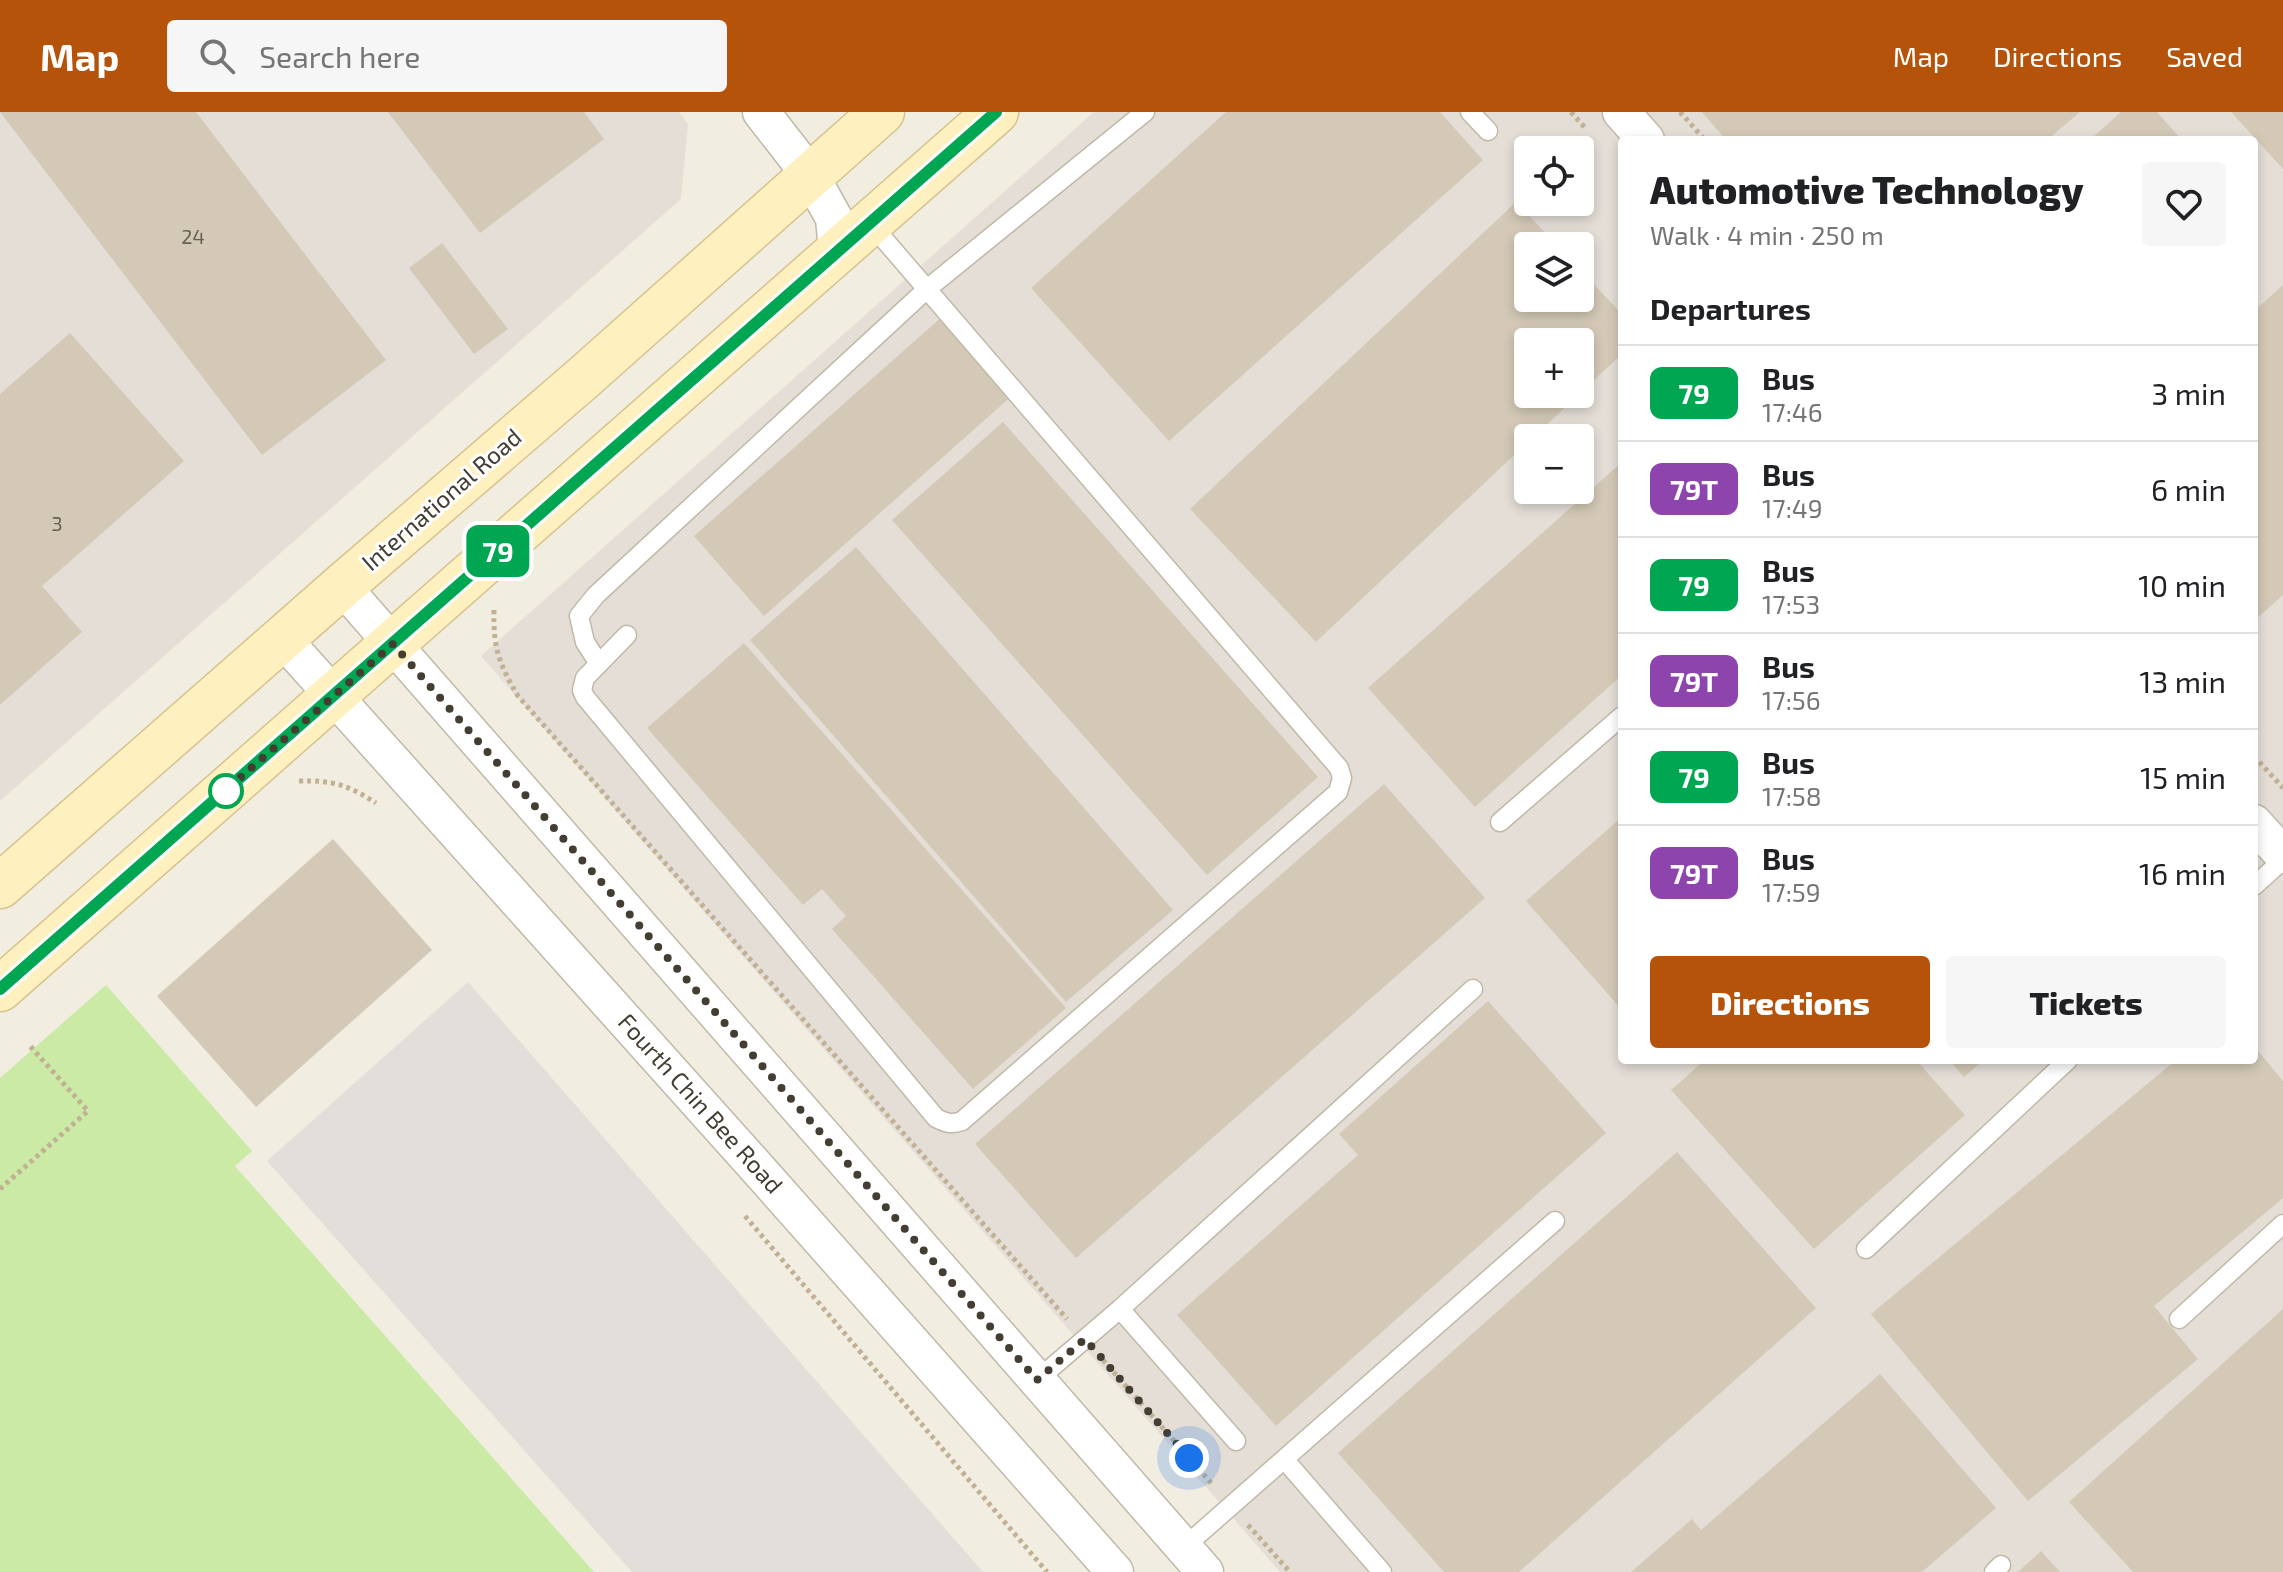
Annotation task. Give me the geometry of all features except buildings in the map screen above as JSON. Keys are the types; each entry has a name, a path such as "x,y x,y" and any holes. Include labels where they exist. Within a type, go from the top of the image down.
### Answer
{"main road":[{"name":"International Road","path":"0,886 582,379 882,112"},
{"path":"0,989 996,112"}],"street":[{"path":"761,112 810,175 834,218 837,252"},
{"path":"1621,112 1642,136"},
{"path":"342,586 1194,1560"},
{"name":"Fourth Chin Bee Road","path":"282,638 1115,1572"},
{"path":"2258,828 2283,858"}],"lane":[{"path":"599,664 585,642 579,616 596,595 927,289 1145,112"},
{"path":"1470,112 1488,131"},
{"path":"627,635 585,678 582,690 589,704 936,1118 946,1124 962,1121 1338,792 1342,784 1339,768 870,223"},
{"path":"1500,822 1618,719"},
{"path":"2258,882 2283,858"},
{"path":"1037,1380 1120,1309 1473,989"},
{"path":"1866,1249 2064,1064"},
{"path":"1194,1560 1231,1506 1555,1221"},
{"path":"2179,1319 2283,1224"},
{"path":"1120,1309 1236,1441"},
{"path":"1284,1459 1382,1572"}],"path":[{"path":"1680,112 1701,136"},
{"path":"494,606 493,631 501,667 518,696 1290,1572"},
{"path":"2258,760 2283,788"},
{"path":"291,781 319,781 352,787 380,805"},
{"path":"0,1189 88,1111 30,1046"},
{"path":"735,1204 1047,1572"}],"shaded area":[{"path":"0,112 679,112 688,124 681,199 0,801"},
{"path":"1094,112 2283,112 2283,1572 1280,1572 481,656"},
{"path":"468,982 983,1572 632,1572 267,1161"}],"green space":[{"path":"106,985 252,1151 235,1166 594,1572 0,1572 0,1078"}],"bus line":[{"name":"79","path":"0,989 996,112"}],"route":[{"path":"226,791 217,798 393,644 1037,1380 1085,1339 1189,1458"}]}
